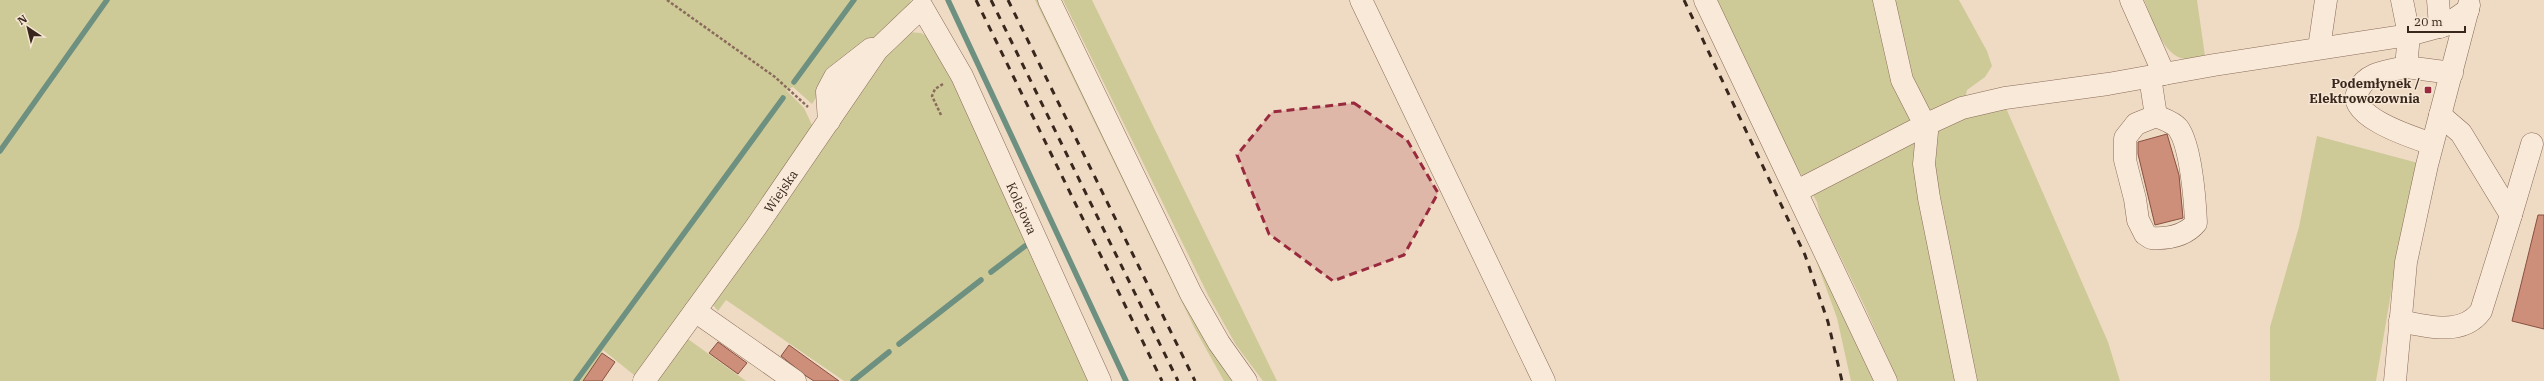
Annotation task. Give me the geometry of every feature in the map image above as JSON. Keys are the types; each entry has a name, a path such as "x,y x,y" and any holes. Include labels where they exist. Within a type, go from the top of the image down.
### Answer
{"street":[{"path":"1048,0 1185,283 1218,343 1246,381"},
{"path":"1361,0 1544,381"},
{"path":"1705,0 1886,381"},
{"path":"1884,0 1902,80 1925,125 1927,132 1924,164 1929,198 1966,381"},
{"path":"2131,0 2157,75 2156,116"},
{"path":"2319,48 2326,0"},
{"path":"2402,0 2409,35 2406,67"},
{"path":"2438,0 2440,27"},
{"path":"1797,191 1925,125 1962,108 1990,101 2409,35 2440,27 2456,20 2469,5"},
{"path":"2395,381 2406,262 2432,144 2469,5"},
{"name":"Wiejska","path":"644,381 712,288 827,124 866,58 878,50 922,7"},
{"name":"Kolejowa","path":"922,7 962,76 1100,381"},
{"name":"Kolejowa","path":"901,27 925,27 940,38"},
{"path":"2432,144 2377,120 2361,110 2356,95 2368,78 2376,74 2406,67 2452,73"},
{"path":"2440,115 2461,133 2511,215"},
{"path":"2156,116 2178,128 2183,140 2195,188 2196,223 2190,230 2181,234 2151,238 2140,227 2125,160 2126,138 2129,130 2136,124 2156,116"},
{"path":"2400,321 2446,327 2462,326 2474,320 2481,311 2532,144"},
{"path":"695,311 795,381"}],"path":[{"path":"667,0 775,77 827,124"},
{"path":"941,115 932,96 935,89 962,76"}],"highlighted area":[{"path":"1354,103 1407,140 1438,193 1404,255 1333,281 1269,234 1237,155 1272,112"}],"shaded area":[{"path":"0,0 911,0 906,13 829,79 812,104 793,87 786,90 804,108 814,129 639,379 603,350 585,381 0,381"},
{"path":"1035,0 1039,0 1233,381 1224,381 1195,329"},
{"path":"1063,0 1092,0 1277,381 1263,381 1236,345 1209,297"},
{"path":"1716,0 1959,0 1987,51 1992,66 1985,77 1967,90 1965,100 1948,121 2006,108 2108,342 2120,381 1898,381 1864,305 1820,215 1817,202 1785,146"},
{"path":"2144,0 2197,0 2205,56 2186,59 2178,57 2171,52 2159,36"},
{"path":"908,32 921,33 936,41 1096,381 844,381 726,300 718,311 713,305 714,298 870,74"},
{"path":"2317,136 2418,163 2397,258 2376,381 2270,381 2270,327 2299,227"},
{"path":"1813,252 1879,381 1851,381 1837,318"},
{"path":"688,339 746,381 653,381"}],"building":[{"path":"2167,134 2179,175 2183,218 2155,225 2138,154 2138,142"},
{"path":"2538,215 2544,215 2544,329 2512,321"},
{"path":"718,342 747,363 738,374 709,353"},
{"path":"789,345 839,381 814,381 806,376 781,356"},
{"path":"602,353 615,362 602,381 583,381"}],"waterway":[{"path":"0,151 107,0"},
{"path":"794,82 854,0"},
{"path":"948,0 1126,381"},
{"path":"576,381 783,98"},
{"path":"991,272 1025,246"},
{"path":"899,344 981,280"},
{"path":"853,381 889,352"}],"railway":[{"path":"976,0 1162,381"},
{"path":"991,0 1178,381"},
{"path":"1008,0 1195,381"},
{"path":"1684,0 1805,255 1828,322 1842,381"}],"place":[{"name":"Podemłynek / Elektrowozownia","path":"2428,90"}]}
